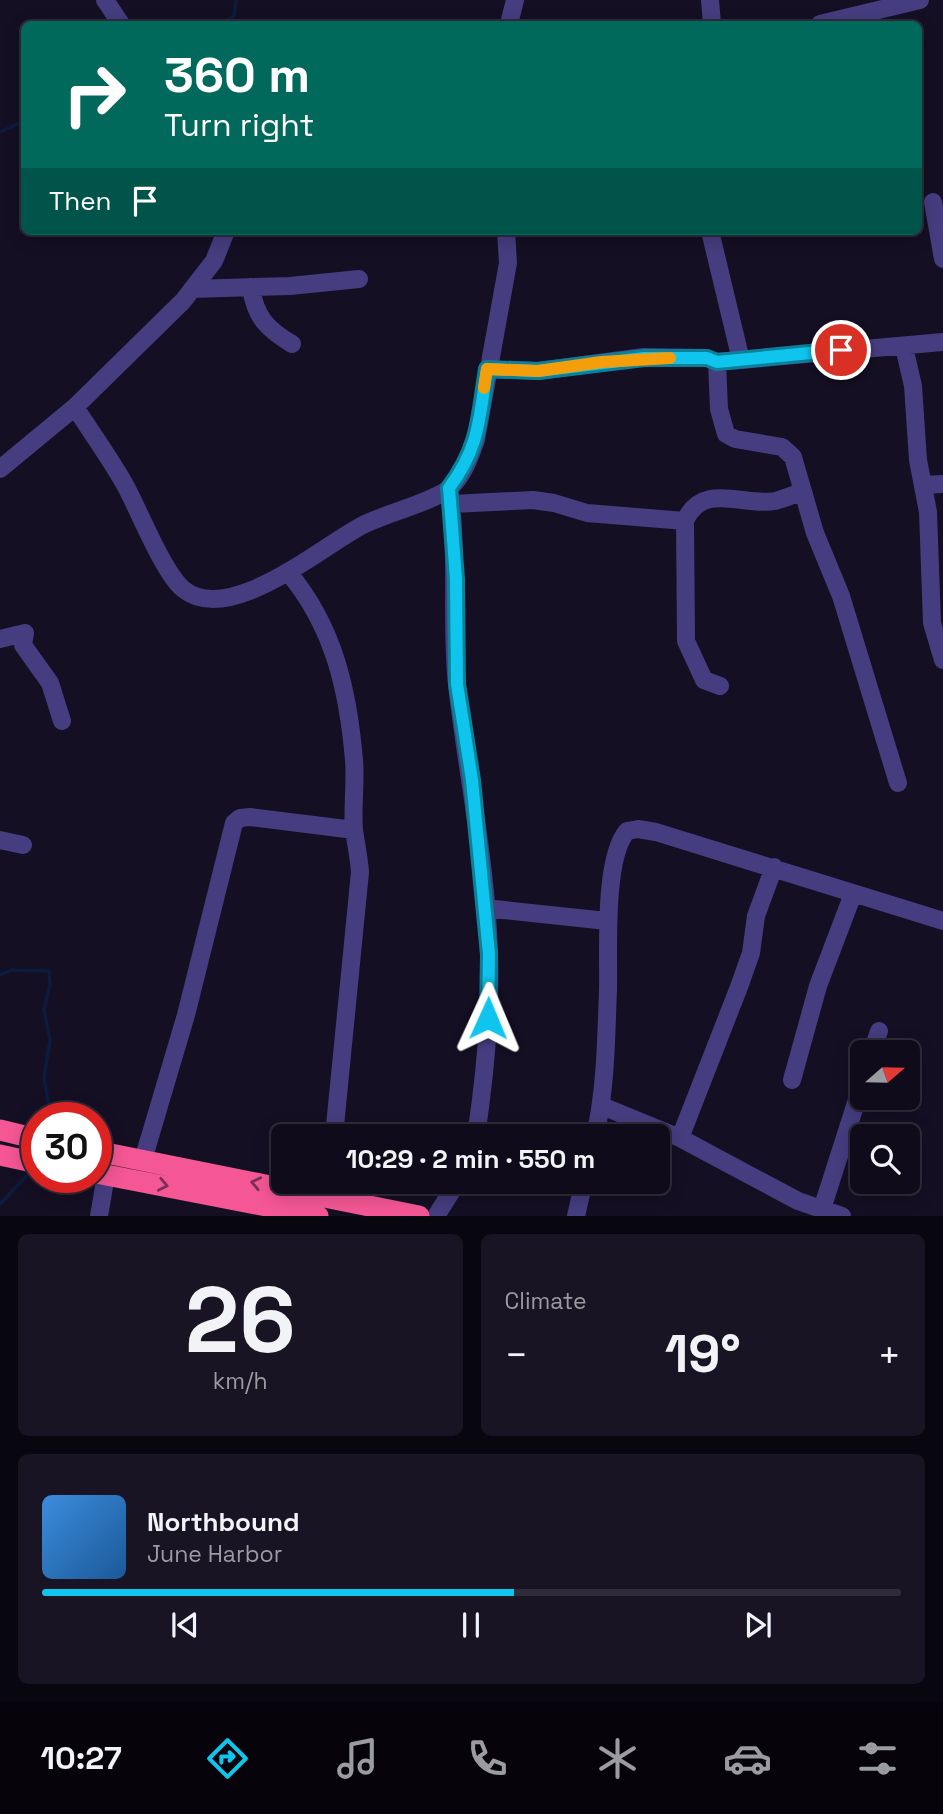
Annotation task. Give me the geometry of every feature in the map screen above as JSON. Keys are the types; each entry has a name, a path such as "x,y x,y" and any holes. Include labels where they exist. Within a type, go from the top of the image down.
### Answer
{"highway":[{"path":"0,1130 21,1136"},
{"path":"112,1154 419,1216"},
{"path":"0,1155 21,1160"},
{"path":"112,1175 325,1198"}],"street":[{"path":"105,0 119,21"},
{"path":"510,21 515,0"},
{"path":"710,0 712,21"},
{"path":"827,21 855,8 920,0"},
{"path":"932,204 943,259"},
{"path":"0,469 75,407 192,289 214,261 224,235"},
{"path":"478,1124 485,1077 489,954 472,780 457,684 456,579 451,496 468,463 475,440 508,263 506,235"},
{"path":"715,235 741,360"},
{"path":"192,289 359,279"},
{"path":"251,287 256,313 264,325 292,344"},
{"path":"487,369 538,371 644,358 707,358 717,362 943,342"},
{"path":"904,346 913,386 918,460 928,512 932,623 943,660"},
{"path":"717,362 719,409 726,434 735,439 782,447 793,457 801,492 841,596 898,783"},
{"path":"75,407 124,484 159,552 182,589 203,600 218,600 265,584 363,525 451,496 533,500 587,513 685,521"},
{"path":"923,485 943,484"},
{"path":"720,686 704,680 686,641 685,521 690,510 701,502 715,498 774,501 801,492"},
{"path":"288,572 307,595 329,635 346,698 354,762 354,830 360,872 335,1124"},
{"path":"0,639 25,633 23,645 50,683 62,721"},
{"path":"143,1160 183,1027 234,823 250,817 354,830"},
{"path":"598,1124 602,1106 607,921 617,847 627,831 638,829 656,832 943,921"},
{"path":"0,840 23,845"},
{"path":"680,1138 751,953 757,916 774,867"},
{"path":"792,1080 818,986 853,894"},
{"path":"485,908 607,921"},
{"path":"876,1040 879,1031"},
{"path":"602,1106 680,1138 798,1201 842,1216"},
{"path":"822,1209 854,1110"},
{"path":"99,1216 100,1193"},
{"path":"436,1216 450,1194"},
{"path":"576,1216 581,1194"}],"waterway":[{"path":"225,21 234,16 236,0"},
{"path":"0,132 21,122"},
{"path":"0,975 12,970 49,971 50,985 44,1009 50,1040 44,1078 48,1102"},
{"path":"0,1204 21,1182"}],"slow traffic":[{"path":"484,388 487,369 538,371 580,364 670,358"}],"route":[{"path":"488,1018 489,954 472,780 457,684 456,579 449,488 468,463 475,440 487,369 538,371 644,358 707,358 717,362 841,350"}]}
